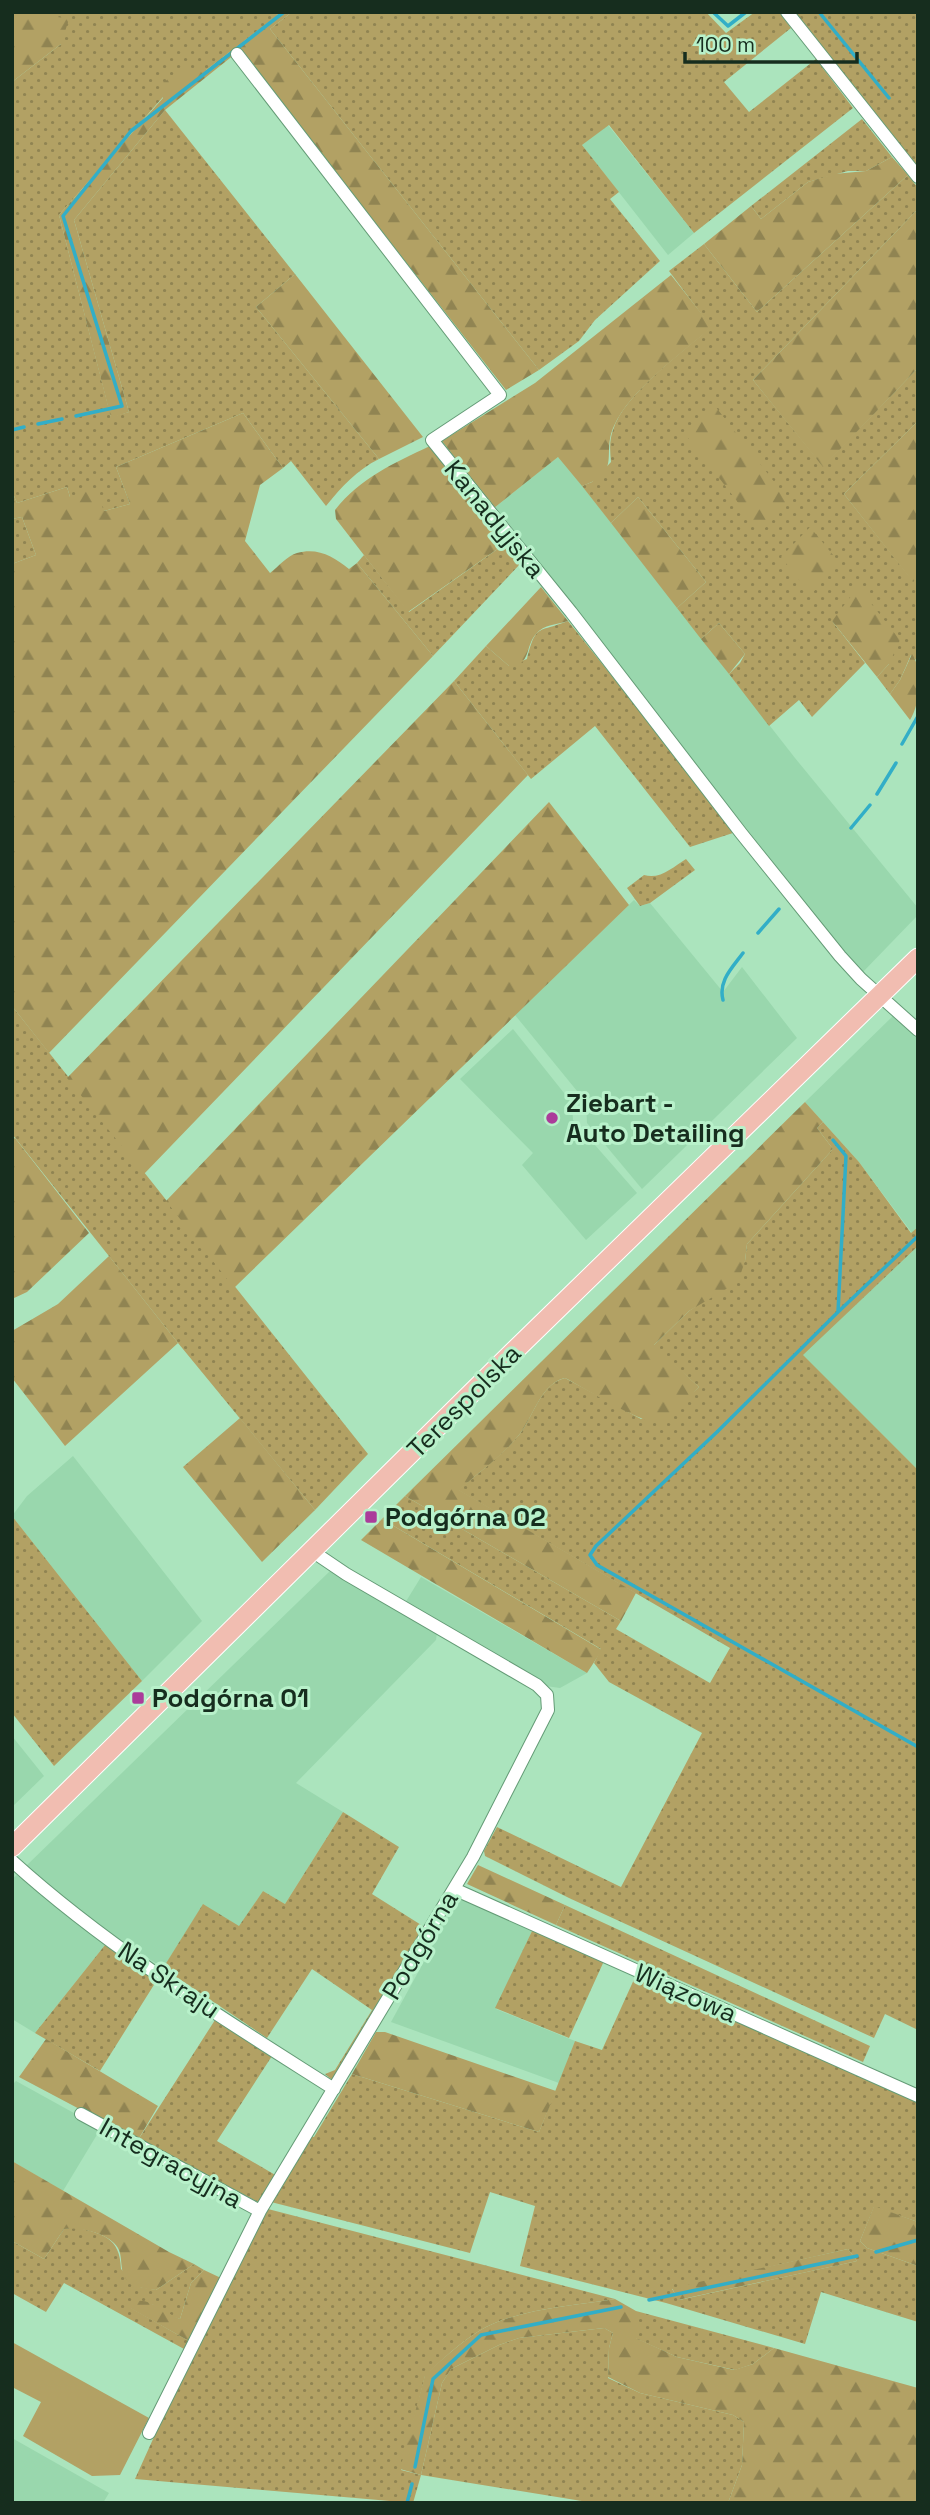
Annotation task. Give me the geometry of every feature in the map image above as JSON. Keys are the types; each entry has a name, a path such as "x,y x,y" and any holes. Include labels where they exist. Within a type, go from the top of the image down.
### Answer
{"main road":[{"name":"Terespolska","path":"12,1847 918,958"}],"street":[{"path":"787,12 918,177"},
{"name":"Kanadyjska","path":"237,54 500,395 432,440 571,612 741,833 840,956 879,995"},
{"path":"879,995 918,1030"},
{"name":"Podgórna","path":"149,2433 260,2211 473,1857 548,1710 547,1695 537,1685 346,1574 312,1550"},
{"name":"Na Skraju","path":"12,1861 99,1933 247,2034 334,2089"},
{"name":"Wiązowa","path":"454,1889 918,2096"},
{"name":"Integracyjna","path":"81,2114 260,2211"}],"shaded area":[{"path":"608,125 694,233 668,255 582,145"},
{"path":"559,456 795,758 918,908 918,915 861,974 494,508"},
{"path":"634,900 640,906 650,903 723,992 742,967 797,1038 642,1189 587,1123 586,1102 515,1015"},
{"path":"895,1014 918,1038 918,1227 912,1233 859,1162 805,1102"},
{"path":"513,1029 572,1103 573,1120 637,1193 586,1240 522,1165 533,1153 460,1079"},
{"path":"918,1246 918,1470 802,1355"},
{"path":"73,1456 202,1621 142,1681 12,1516 27,1496"},
{"path":"330,1571 437,1633 436,1640 296,1783 343,1812 285,1904 263,1891 239,1927 203,1905 163,1968 112,1935 25,1867"},
{"path":"421,1577 587,1673 560,1688 546,1686 405,1603"},
{"path":"12,1736 44,1776 12,1807"},
{"path":"17,1875 105,1945 35,2033 12,2019 12,1879"},
{"path":"459,1897 533,1929 496,2009 575,2041 559,2083 391,2022"},
{"path":"16,2081 101,2128 63,2191 12,2161 12,2085"},
{"path":"12,2438 109,2493 103,2503 12,2503"}],"green space":[{"path":"12,12 69,19 61,44 12,82"},
{"path":"29,12 273,12 278,15 206,70 163,97 59,215 111,417 129,412 74,220 165,110 295,274 256,307 379,459 350,479 326,506 291,461 283,468 243,413 116,467 130,504 104,511 70,497 67,487 17,503 12,491 12,82 61,44"},
{"path":"273,12 292,12 270,29 539,370 506,390 240,50 165,110 74,220 129,412 111,418 59,215 163,98 160,85 185,67 206,70 278,15"},
{"path":"292,12 706,12 726,33 755,12 779,12 791,28 724,82 749,112 816,59 853,108 694,233 609,125 582,145 619,192 610,199 660,261 595,320 579,341 539,370 270,29"},
{"path":"790,12 918,12 918,173"},
{"path":"862,119 892,157 866,171 848,171 808,182 761,219 751,206"},
{"path":"892,157 908,175 757,312 704,244 751,206 761,219 808,182 834,174 866,171"},
{"path":"908,175 918,188 918,209 753,380 823,466 918,368 918,421 844,494 913,581 918,578 918,662 911,655 900,680 890,694 877,677 889,664 832,621 865,663 812,717 799,700 769,726 729,674 745,654 719,623 701,639 677,608 706,582 638,497 611,523 582,486 592,482 611,462 612,434 619,416 629,402 655,375 711,327 669,271 704,244 757,312"},
{"path":"918,209 918,368 823,467 753,380"},
{"path":"295,274 423,437 379,459 256,307"},
{"path":"671,275 712,327 657,373 632,399 614,426 607,468 602,475 582,486 558,457 494,508 442,441 535,383"},
{"path":"715,406 790,502 761,532 685,434"},
{"path":"243,413 283,468 260,485 245,541 270,573 290,556 305,551 325,554 349,569 357,563 433,656 49,1053 12,1006 12,564 36,555 22,517 12,519 12,491 17,503 67,487 70,497 95,488 104,511 130,504 116,467"},
{"path":"918,421 918,578 913,582 844,494"},
{"path":"430,446 506,543 408,612 336,519 335,510 367,480"},
{"path":"638,497 706,582 677,608 611,523"},
{"path":"22,517 36,555 12,564 12,519"},
{"path":"810,527 838,561 811,595 781,557"},
{"path":"506,543 522,562 433,656 357,563 364,555 409,612"},
{"path":"541,587 568,621 539,631 521,663 509,666 486,646"},
{"path":"858,587 900,640 889,664 877,677 832,621"},
{"path":"568,621 736,832 690,847 595,726 531,779 454,681 486,646 509,666 527,659 536,634"},
{"path":"719,623 745,654 729,674 701,639"},
{"path":"912,654 918,669 919,687 910,720 890,694"},
{"path":"454,681 528,775 144,1174 67,1078"},
{"path":"549,802 629,905 234,1288 166,1201"},
{"path":"686,859 695,870 650,903 640,906 627,888 644,875 661,874"},
{"path":"12,1006 368,1454 315,1510 12,1134"},
{"path":"805,1102 823,1122 817,1128 833,1149 747,1244 738,1282 689,1311 654,1345 699,1387 679,1412 664,1422 644,1419 565,1378 557,1381 544,1394 512,1443 459,1490 636,1593 621,1621 405,1496"},
{"path":"823,1122 859,1162 911,1233 918,1227 918,1246 803,1355 918,1470 918,2030 885,2014 874,2038 569,1898 485,1856 484,1851 497,1827 621,1887 702,1733 609,1682 594,1663 601,1649 382,1519 405,1496 621,1621 616,1629 710,1683 730,1648 458,1490 512,1443 524,1428 543,1394 556,1381 565,1378 641,1419 699,1387 653,1346 689,1311 711,1296 745,1261 747,1244 833,1149 817,1128"},
{"path":"15,1138 89,1233 27,1292 12,1299 12,1140"},
{"path":"109,1256 178,1343 65,1446 12,1378 12,1331 58,1304"},
{"path":"240,1418 315,1510 262,1562 183,1467"},
{"path":"12,1516 142,1681 54,1766 12,1713"},
{"path":"382,1519 602,1650 587,1673 361,1540"},
{"path":"343,1812 399,1847 372,1894 426,1928 336,2079 331,2079 325,2074 335,2070 372,2010 312,1969 267,2038 163,1968 203,1904 239,1926 263,1891 285,1904"},
{"path":"478,1865 565,1905 556,1925 467,1884"},
{"path":"565,1905 870,2046 863,2062 556,1925"},
{"path":"533,1929 604,1961 569,2038 495,2008"},
{"path":"105,1945 157,1980 100,2071 35,2033"},
{"path":"636,1975 918,2101 918,2222 874,2207 860,2241 867,2248 918,2266 918,2322 821,2292 805,2344 666,2303 520,2266 535,2206 490,2192 470,2253 271,2202 352,2074 539,2132 575,2041 602,2050","holes":["848,2249 857,2261 679,2300 672,2289"]},
{"path":"215,2020 272,2056 217,2141 277,2176 263,2199 258,2202 138,2140"},
{"path":"376,2032 385,2032 556,2091 539,2132 352,2074"},
{"path":"46,2039 158,2106 138,2140 19,2077"},
{"path":"12,2161 194,2264 156,2290 135,2286 129,2282 122,2271 116,2244 95,2232 64,2229 44,2259 12,2241"},
{"path":"874,2206 918,2222 918,2266 867,2248 860,2241"},
{"path":"268,2209 615,2299 545,2309 493,2324 465,2341 425,2376 401,2470 421,2475 413,2503 135,2479"},
{"path":"75,2227 102,2235 113,2243 120,2258 121,2269 140,2287 156,2290 194,2264 204,2270 191,2283 180,2319 167,2315 152,2304 131,2308 189,2341 184,2349 64,2283 46,2312 12,2293 12,2241 44,2259 64,2229"},
{"path":"848,2249 857,2261 678,2300 672,2288"},
{"path":"204,2270 221,2278 189,2341 130,2308 137,2301 143,2301 154,2304 180,2319 191,2283"},
{"path":"615,2299 636,2311 636,2338 677,2357 734,2370 753,2364 774,2348 918,2388 918,2503 728,2503 742,2465 744,2422 733,2415 640,2393 608,2377 609,2348 613,2333 604,2328 519,2338 451,2369 442,2383 421,2475 400,2469 425,2375 458,2346 479,2331 510,2318 545,2309"},
{"path":"636,2311 774,2348 753,2364 735,2370 677,2357 635,2338"},
{"path":"604,2328 613,2333 609,2348 608,2378 640,2393 733,2415 744,2422 742,2465 728,2503 594,2503 421,2475 442,2383 451,2369 519,2338"},
{"path":"12,2342 149,2418 120,2475 92,2476 23,2436 41,2402 12,2387"}],"waterway":[{"path":"76,416 122,406 63,216 131,131 284,12"},
{"path":"713,12 728,26 746,12"},
{"path":"819,12 889,98"},
{"path":"38,424 62,419"},
{"path":"12,430 24,427"},
{"path":"902,744 918,716"},
{"path":"877,794 896,763"},
{"path":"851,828 870,805"},
{"path":"758,933 779,909"},
{"path":"723,1000 724,981 743,953"},
{"path":"833,1140 846,1156 838,1312 717,1432 596,1546 590,1555 597,1565 918,1747"},
{"path":"838,1312 918,1236"},
{"path":"876,2252 918,2240"},
{"path":"649,2300 857,2256"},
{"path":"415,2467 433,2379 481,2335 621,2307"},
{"path":"407,2503 412,2484"}],"place":[{"name":"Ziebart - Auto Detailing","path":"552,1118"},
{"name":"Podgórna 02","path":"371,1517"},
{"name":"Podgórna 01","path":"138,1698"}]}
